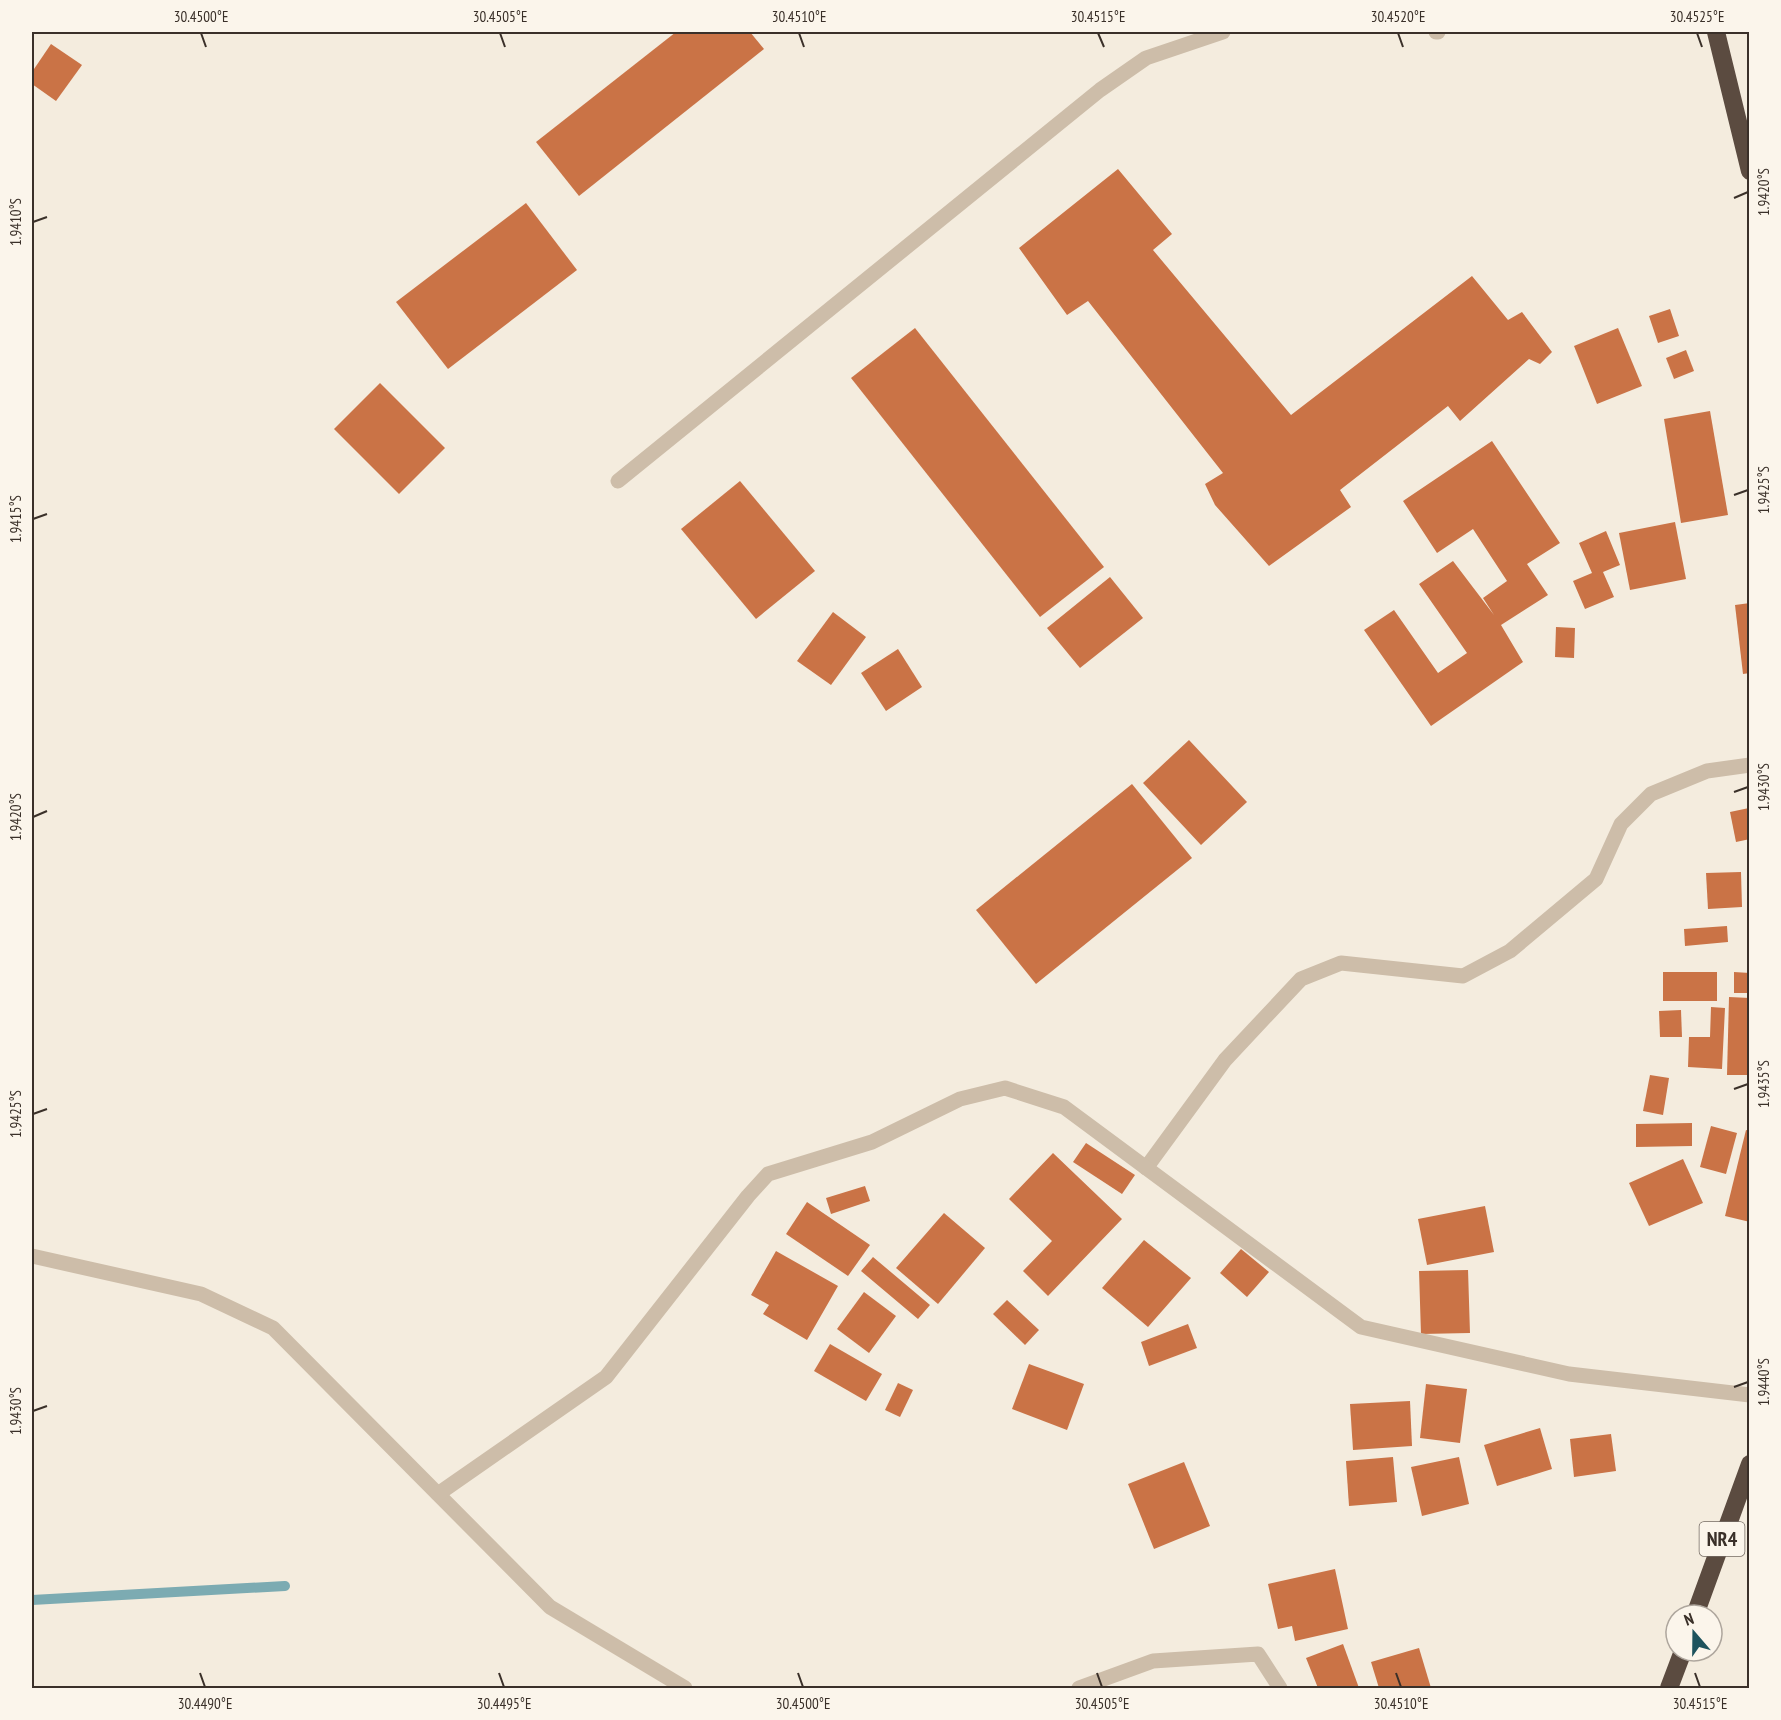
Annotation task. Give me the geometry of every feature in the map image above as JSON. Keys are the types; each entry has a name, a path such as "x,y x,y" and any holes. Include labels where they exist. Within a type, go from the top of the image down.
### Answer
{"highway":[{"path":"1716,32 1749,171"},
{"name":"NR4","path":"1699,1603 1749,1464"},
{"path":"1669,1689 1679,1663"}],"street":[{"path":"618,481 1100,90 1146,58 1223,32"},
{"path":"1146,1168 1225,1060 1301,979 1341,963 1463,976 1510,951 1596,879 1622,824 1651,794 1707,771 1749,765"},
{"path":"438,1494 606,1377 748,1196 768,1174 872,1142 960,1099 1005,1088 1064,1107 1361,1327 1569,1374 1749,1395"},
{"path":"32,1256 201,1294 273,1328 550,1606 685,1689"},
{"path":"1078,1689 1153,1661 1258,1654 1280,1689"}],"building":[{"path":"676,32 750,32 764,49 579,196 536,142"},
{"path":"51,44 82,65 56,101 32,84 32,72"},
{"path":"1118,169 1172,234 1153,250 1291,415 1472,276 1508,320 1522,312 1552,352 1540,364 1529,359 1460,421 1448,406 1340,490 1351,507 1269,566 1215,505 1205,484 1223,473 1088,301 1067,315 1019,248"},
{"path":"526,203 577,270 448,369 396,302"},
{"path":"1670,309 1679,336 1658,343 1649,316"},
{"path":"915,328 1104,567 1040,617 851,378"},
{"path":"1618,328 1642,386 1597,404 1574,346"},
{"path":"1686,350 1694,371 1674,379 1666,358"},
{"path":"380,383 445,448 399,494 334,429"},
{"path":"1710,411 1728,515 1681,523 1664,419"},
{"path":"1492,441 1560,543 1527,564 1548,595 1501,625 1523,662 1431,726 1364,630 1394,610 1438,673 1467,653 1419,584 1453,561 1494,615 1483,598 1507,581 1473,529 1437,553 1403,501"},
{"path":"740,481 815,571 756,619 681,529"},
{"path":"1675,522 1686,579 1630,590 1619,533"},
{"path":"1606,531 1620,565 1603,572 1614,597 1585,609 1573,581 1592,573 1579,543"},
{"path":"1110,577 1143,618 1080,668 1047,628"},
{"path":"1750,603 1750,673 1743,674 1735,605"},
{"path":"833,612 866,637 831,685 797,661"},
{"path":"1556,627 1575,628 1574,658 1555,657"},
{"path":"898,649 922,687 886,711 861,673"},
{"path":"1189,740 1247,802 1201,845 1143,783"},
{"path":"1132,784 1192,858 1036,984 976,910"},
{"path":"1749,808 1750,839 1736,842 1730,812"},
{"path":"1741,872 1742,907 1708,909 1706,873"},
{"path":"1727,926 1728,942 1685,946 1684,929"},
{"path":"1663,972 1717,972 1717,1001 1663,1001"},
{"path":"1734,972 1750,973 1750,993 1734,993"},
{"path":"1729,997 1750,998 1750,1075 1727,1075"},
{"path":"1711,1007 1725,1008 1722,1069 1688,1067 1689,1037 1710,1037"},
{"path":"1681,1010 1682,1037 1660,1037 1659,1011"},
{"path":"1650,1075 1669,1078 1663,1115 1643,1111"},
{"path":"1692,1123 1692,1146 1636,1147 1636,1124"},
{"path":"1711,1126 1737,1133 1726,1174 1700,1167"},
{"path":"1746,1130 1750,1131 1750,1222 1725,1216"},
{"path":"1086,1143 1135,1175 1122,1194 1073,1162"},
{"path":"1053,1153 1122,1219 1048,1296 1023,1271 1052,1241 1009,1199"},
{"path":"1683,1159 1703,1203 1649,1226 1629,1183"},
{"path":"865,1186 870,1201 831,1214 826,1198"},
{"path":"807,1202 870,1245 848,1276 786,1234"},
{"path":"1485,1206 1494,1252 1427,1265 1418,1219"},
{"path":"944,1213 985,1248 938,1304 896,1268"},
{"path":"1144,1240 1191,1278 1148,1327 1102,1288"},
{"path":"1241,1249 1269,1272 1247,1297 1220,1273"},
{"path":"776,1251 838,1286 807,1340 763,1314 769,1305 751,1295"},
{"path":"873,1257 930,1305 918,1319 861,1271"},
{"path":"1468,1270 1470,1333 1421,1334 1419,1271"},
{"path":"864,1292 896,1316 869,1353 837,1329"},
{"path":"1007,1300 1039,1330 1025,1345 993,1314"},
{"path":"1188,1324 1197,1348 1149,1366 1141,1342"},
{"path":"830,1344 882,1374 866,1401 814,1371"},
{"path":"1029,1364 1084,1384 1067,1430 1012,1409"},
{"path":"898,1383 913,1390 900,1417 885,1410"},
{"path":"1426,1384 1467,1389 1460,1443 1420,1438"},
{"path":"1410,1401 1412,1446 1353,1450 1350,1404"},
{"path":"1540,1428 1552,1469 1497,1486 1484,1445"},
{"path":"1611,1434 1616,1471 1574,1477 1570,1439"},
{"path":"1393,1457 1397,1502 1349,1506 1346,1461"},
{"path":"1459,1457 1469,1504 1422,1516 1411,1467"},
{"path":"1184,1462 1210,1526 1154,1549 1128,1484"},
{"path":"1335,1569 1348,1629 1295,1641 1292,1626 1278,1629 1268,1584"},
{"path":"1343,1644 1359,1688 1318,1688 1306,1658"},
{"path":"1419,1648 1431,1688 1379,1688 1371,1662"}],"waterway":[{"path":"32,1600 285,1586"}]}
